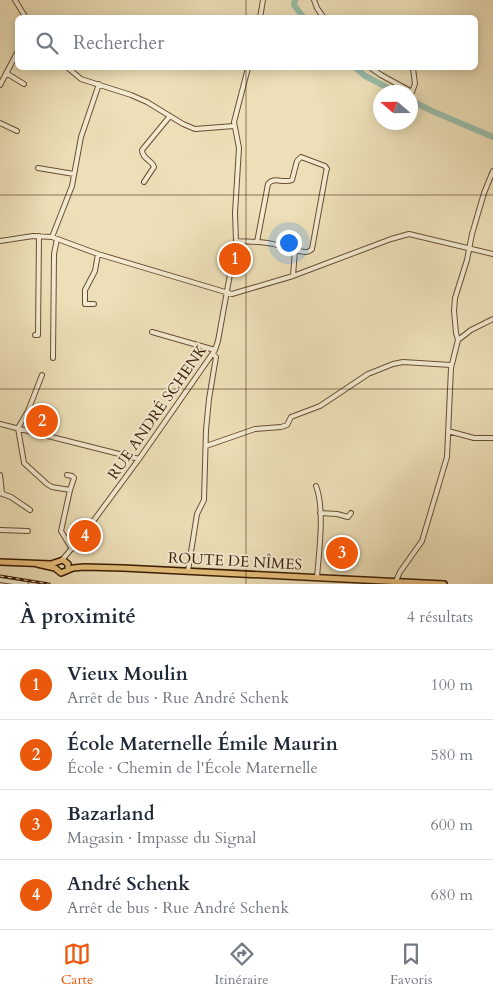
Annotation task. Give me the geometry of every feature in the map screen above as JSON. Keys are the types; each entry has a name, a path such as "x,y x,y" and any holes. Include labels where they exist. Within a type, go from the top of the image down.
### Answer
{"main road":[{"name":"ROUTE DE NÎMES","path":"0,562 62,563 84,568"},
{"name":"ROUTE DE NÎMES","path":"62,563 61,573 84,568 188,571 444,584"},
{"path":"62,563 68,570"}],"street":[{"path":"15,0 24,15"},
{"path":"260,15 263,0"},
{"path":"314,0 316,8 322,15"},
{"path":"0,84 15,56"},
{"path":"70,70 81,80 131,95 182,124 195,129 234,126"},
{"name":"RUE ANDRÉ SCHENK","path":"62,563 139,459 214,352 236,241 235,213 239,148 234,126 248,70"},
{"path":"374,70 412,92 415,84 413,70"},
{"path":"6,73 24,84"},
{"path":"53,358 55,344 55,238 72,186 81,137 99,84"},
{"path":"144,182 154,164 143,156 142,150 170,116"},
{"path":"0,123 17,130"},
{"path":"236,241 256,242 307,252 312,249 327,168 325,166 301,157 296,161 292,180 288,182 273,180 268,184 256,242"},
{"path":"38,168 74,174"},
{"path":"395,583 422,541 448,457 451,364 458,340 454,298 470,249 472,234 484,193 493,171"},
{"path":"0,241 39,236 55,238 98,254 232,294 293,276 409,234 493,254"},
{"path":"35,335 38,335 39,236"},
{"path":"293,276 296,250"},
{"path":"94,304 86,304 85,290 95,271 98,254"},
{"path":"458,340 493,319"},
{"path":"152,332 214,352 216,357 209,399 204,500 197,514 188,571"},
{"path":"206,446 255,428 281,427 286,425 291,417 320,406 368,374 393,364 403,362 451,364"},
{"path":"42,375 28,411 18,428 23,461 47,484 52,487 70,490"},
{"path":"0,424 139,459"},
{"path":"448,431 474,438 493,438"},
{"path":"0,475 1,493 30,510"},
{"path":"67,475 74,478 61,532 72,549"},
{"path":"316,486 319,493 320,513 317,577"},
{"path":"320,513 348,517 351,513"},
{"path":"0,530 28,531"},
{"path":"0,580 26,584"}],"waterway":[{"path":"295,0 294,5 302,15"},
{"path":"358,70 365,76 382,85"},
{"path":"418,104 493,137"}],"railway":[{"path":"0,576 49,584"}],"place":[{"name":"Vieux Moulin","path":"235,259"},
{"name":"École Maternelle Émile Maurin","path":"42,421"},
{"name":"André Schenk","path":"85,536"},
{"name":"Bazarland","path":"342,553"}]}
